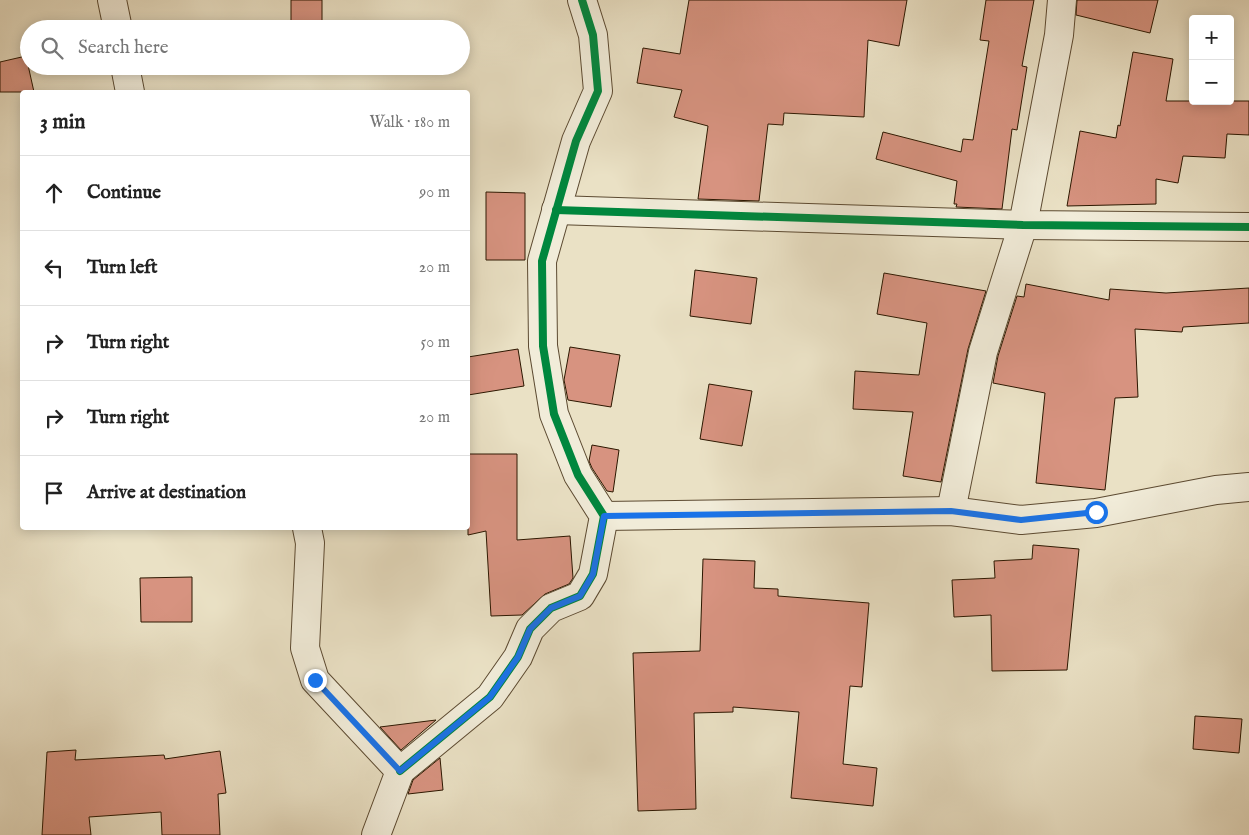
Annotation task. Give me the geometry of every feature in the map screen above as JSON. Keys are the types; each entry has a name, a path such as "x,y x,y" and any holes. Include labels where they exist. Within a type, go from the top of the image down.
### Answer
{"street":[{"path":"112,0 116,20"},
{"path":"376,835 400,771 490,697 518,657 530,629 551,608 580,596 593,574 604,516 578,475 554,414 543,346 542,261 576,141 598,91 593,35 582,0"},
{"path":"951,511 983,352 1023,225 1059,35 1062,0"},
{"path":"127,75 130,90"},
{"path":"556,210 1023,225 1249,227"},
{"path":"604,516 951,511 1021,520 1096,512 1216,490 1249,487"},
{"path":"307,530 310,543 305,648 315,680 400,771"}],"building":[{"path":"291,0 322,0 322,20 291,20"},
{"path":"689,0 907,0 899,46 868,40 864,117 784,113 783,125 768,124 759,201 698,199 708,126 674,117 682,90 637,83 643,48 680,54"},
{"path":"986,0 1034,0 1022,66 1027,67 1017,130 1012,129 1002,209 956,207 957,204 954,204 957,181 876,159 883,132 961,152 963,139 973,140 989,41 980,40"},
{"path":"1077,0 1158,0 1150,33 1076,15"},
{"path":"1133,52 1173,59 1166,101 1189,101 1189,105 1234,105 1234,101 1249,101 1249,135 1227,134 1225,158 1183,156 1178,183 1156,179 1156,204 1067,206 1080,131 1116,138 1118,125 1120,126"},
{"path":"20,57 20,75 30,75 34,90 0,92 0,62"},
{"path":"486,192 525,193 525,260 486,260"},
{"path":"695,270 757,278 751,324 690,316"},
{"path":"884,273 986,291 968,349 941,482 903,476 913,412 853,409 855,371 919,375 927,323 877,314"},
{"path":"1026,284 1109,300 1110,289 1166,293 1249,288 1249,323 1183,327 1182,332 1135,329 1138,397 1115,398 1105,490 1036,483 1045,393 993,383 998,356 1017,296 1024,297"},
{"path":"570,347 620,355 611,407 568,400 564,380"},
{"path":"518,349 524,386 470,395 470,357"},
{"path":"709,384 752,391 742,446 700,439"},
{"path":"592,445 619,450 613,492 607,491 592,468 589,461"},
{"path":"470,454 517,454 517,540 570,536 573,578 569,584 545,594 522,615 491,616 486,531 468,535 468,530 470,530"},
{"path":"1033,545 1079,549 1067,670 992,671 991,615 954,617 952,580 995,578 994,561 1032,559"},
{"path":"703,559 755,561 754,588 778,589 778,596 869,603 862,687 850,686 843,764 877,768 873,806 791,798 799,712 733,707 733,712 694,713 696,809 638,811 633,653 700,651"},
{"path":"192,577 192,622 141,622 140,578"},
{"path":"1195,716 1242,719 1239,753 1193,749"},
{"path":"436,720 401,750 380,727"},
{"path":"76,750 75,760 164,755 165,759 220,751 226,793 218,794 220,835 162,835 161,812 89,817 91,835 42,835 47,752"},
{"path":"440,758 443,790 408,794 413,780"}],"cycle path":[{"path":"400,771 490,697 518,657 530,629 551,608 580,596 593,574 604,516 578,475 554,414 543,346 542,261 576,141 598,91 593,35 582,0"},
{"path":"556,210 1023,225 1249,227"}],"route":[{"path":"315,680 400,771 490,697 518,657 530,629 551,608 580,596 593,574 604,516 951,511 1021,520 1096,512"}]}
